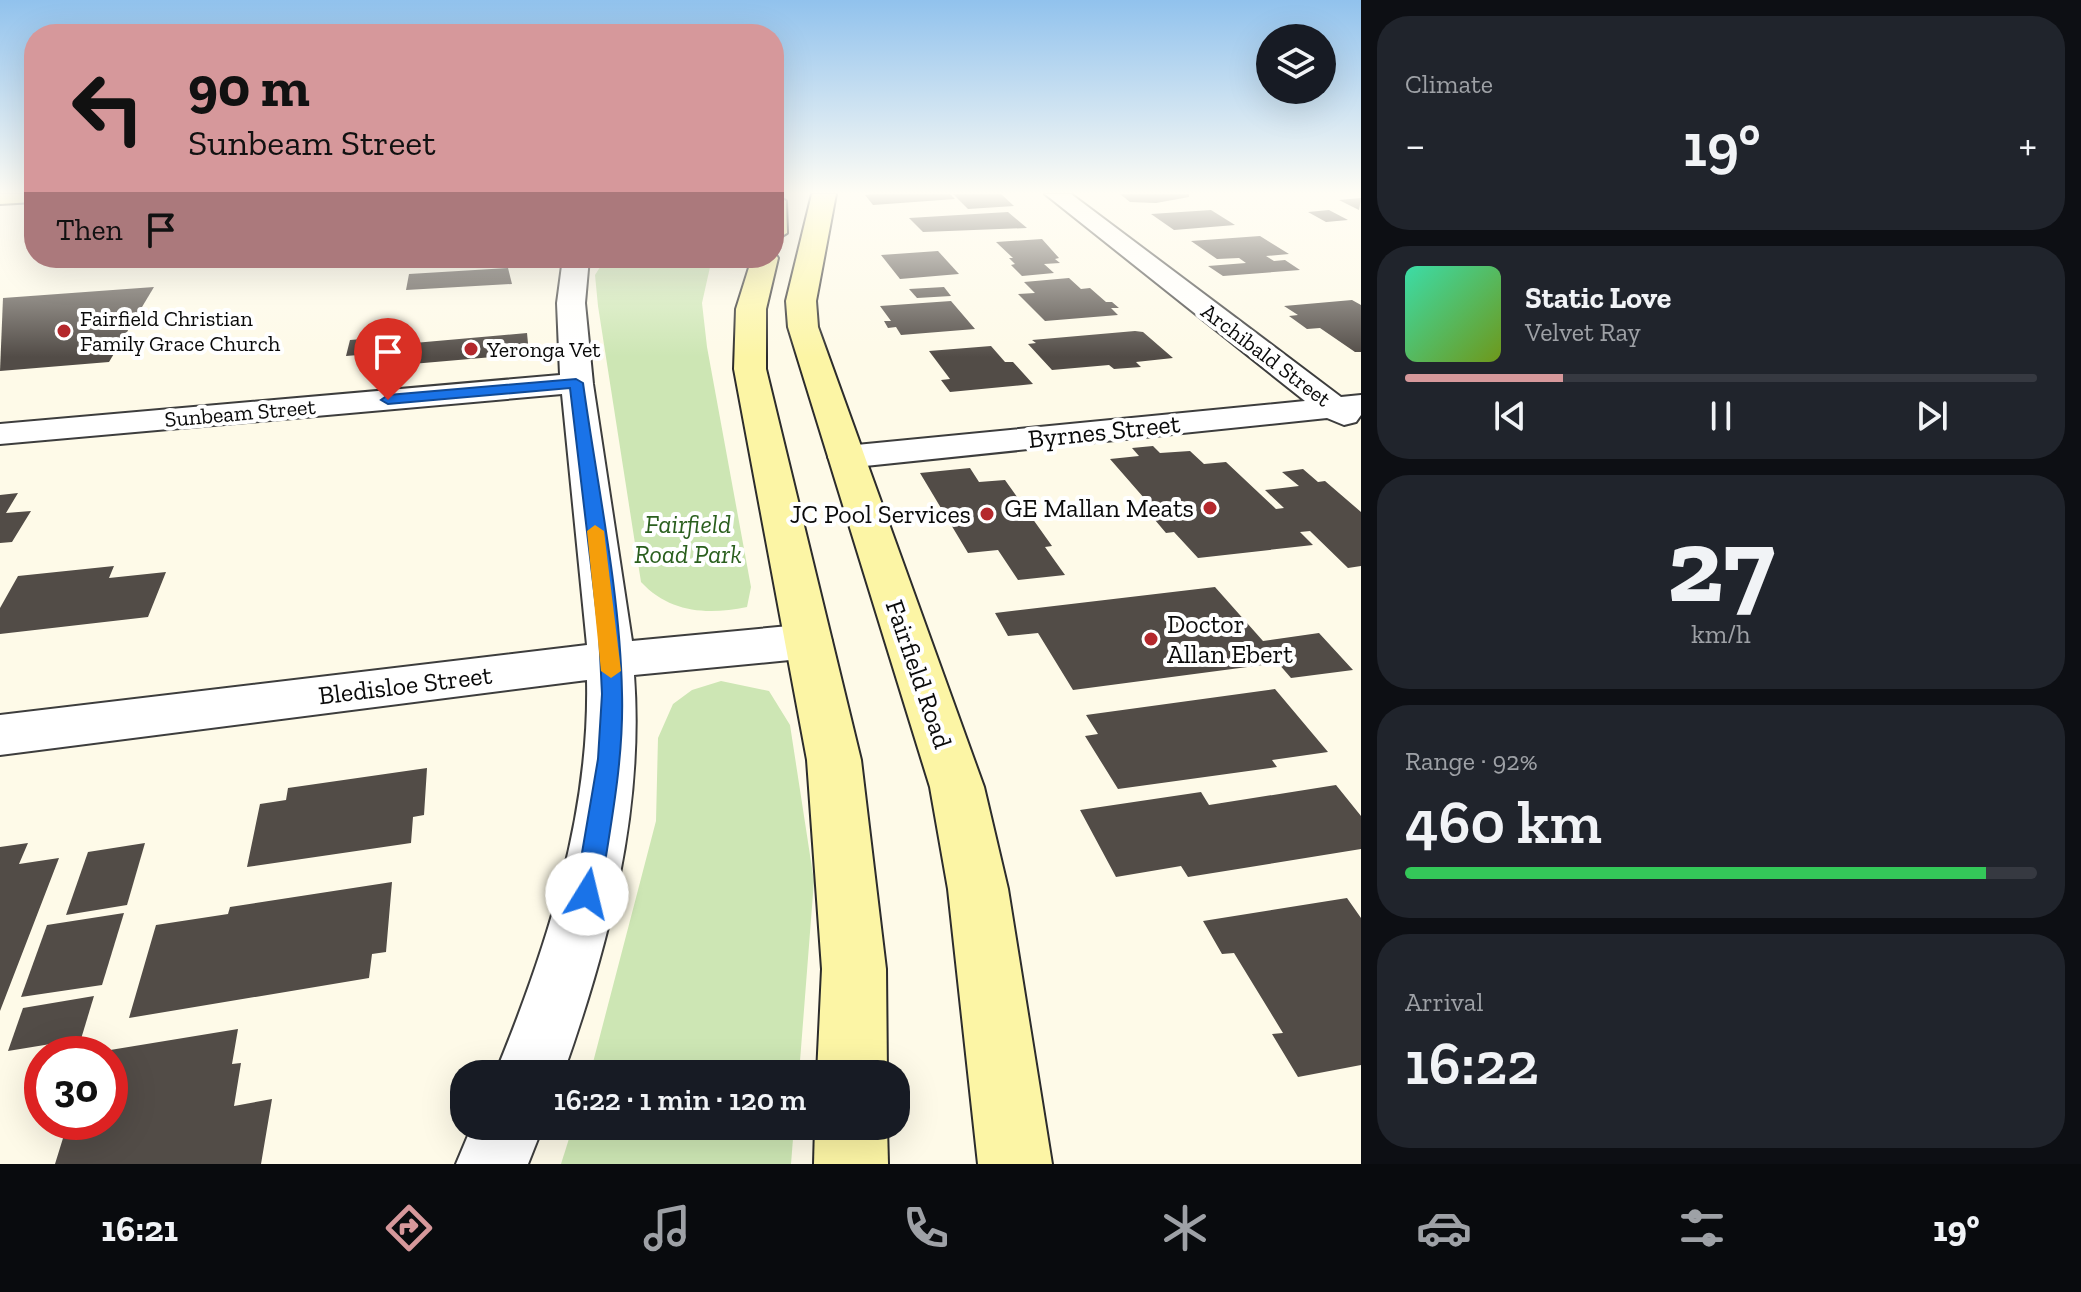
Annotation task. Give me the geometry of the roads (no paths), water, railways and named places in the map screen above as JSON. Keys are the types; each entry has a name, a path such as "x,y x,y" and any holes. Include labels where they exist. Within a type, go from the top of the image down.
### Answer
{"main road":[{"name":"Fairfield Road","path":"812,248 801,301 803,327 957,787 978,889 1015,1164"},
{"path":"762,268 751,309 750,369 834,760 854,969 852,1060"},
{"path":"851,1140 851,1164"}],"street":[{"name":"Archibald Street","path":"1129,248 1352,414"},
{"path":"534,1060 560,995 587,894 609,759 611,660 576,383 570,291 574,268"},
{"name":"Sunbeam Street","path":"0,434 576,383"},
{"name":"Byrnes Street","path":"846,457 1352,414"},
{"name":"Bledisloe Street","path":"0,735 611,660 810,641"},
{"path":"492,1164 502,1140"}],"place":[{"name":"Fairfield Christian Family Grace Church","path":"64,331"},
{"name":"Yeronga Vet","path":"471,349"},
{"name":"GE Mallan Meats","path":"1210,508"},
{"name":"JC Pool Services","path":"987,514"},
{"name":"Doctor Allan Ebert","path":"1151,639"}],"park label":[{"name":"Fairfield Road Park","path":"688,539"}]}
